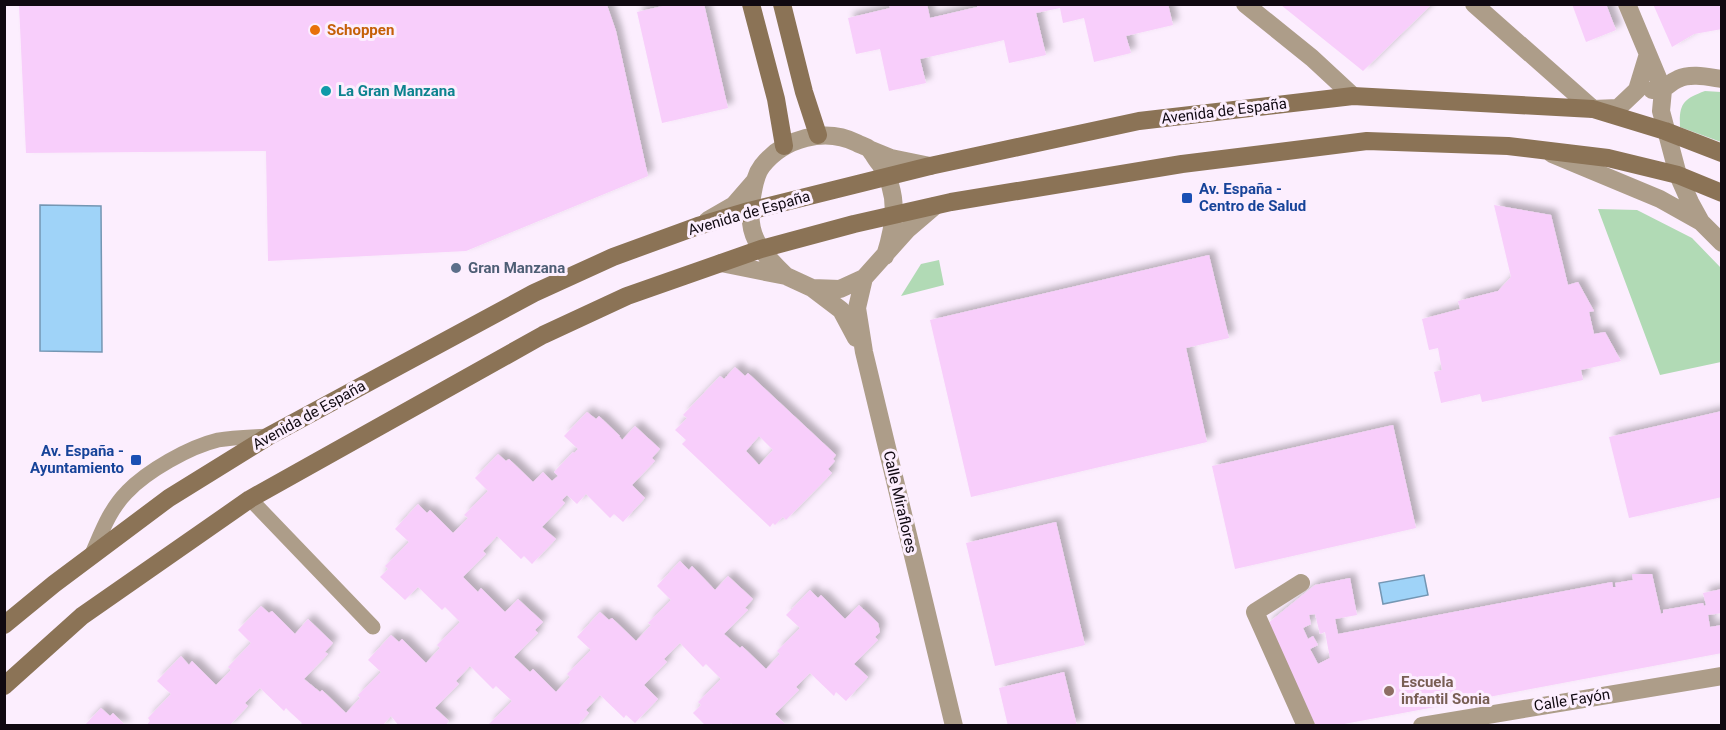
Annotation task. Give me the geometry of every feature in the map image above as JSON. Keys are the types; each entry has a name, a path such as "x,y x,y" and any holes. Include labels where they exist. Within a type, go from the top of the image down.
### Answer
{"main road":[{"path":"752,4 776,99 784,146"},
{"path":"783,4 804,92 818,135"},
{"name":"Avenida de España","path":"4,625 27,605 169,498 269,436 525,297 613,257 698,226 749,211 930,166 1139,121 1353,96 1593,110 1665,131 1722,153"},
{"path":"4,686 82,616 250,499 543,335 627,296 761,249 854,224 935,206 1182,164 1367,141 1508,146 1608,158 1678,175 1722,193"}],"street":[{"path":"1245,4 1312,58 1353,96"},
{"path":"1474,4 1593,110"},
{"path":"1628,4 1663,90 1661,111 1678,175 1701,222"},
{"path":"1648,54 1637,90 1663,90 1678,79 1698,76 1722,79"},
{"name":"Avenida de España","path":"1593,110 1618,108 1637,90"},
{"path":"786,276 766,257 755,242 749,211 754,182 760,168 773,154 784,146 818,135 844,137 891,158 930,166"},
{"path":"869,149 888,176 895,215 893,231 885,256"},
{"path":"1539,149 1660,199 1701,222 1722,243"},
{"path":"698,226 734,205 754,182"},
{"path":"812,288 840,289 864,278 907,230 935,206"},
{"path":"721,263 786,276 812,288 841,310 864,352"},
{"name":"Calle Miraflores","path":"864,278 857,308 864,352 954,726"},
{"path":"1301,583 1255,612 1306,726"},
{"path":"4,611 27,605"},
{"name":"Calle Fayón","path":"1422,726 1499,719 1722,676"}],"lane":[{"path":"90,557 108,518 126,492 179,454 218,440 269,436"},
{"path":"250,499 373,627"}],"green space":[{"path":"1705,91 1721,92 1721,142 1680,127 1680,113 1684,103"},
{"path":"1598,209 1637,210 1692,238 1721,268 1721,362 1660,375"},
{"path":"939,260 944,285 901,296 921,264"}],"water":[{"path":"40,205 101,206 102,352 40,351"},
{"path":"1424,575 1428,595 1383,604 1379,583"}],"building":[{"path":"671,4 704,4 728,108 662,123 637,12"},
{"path":"889,4 927,4 930,18 977,7 977,4 1168,4 1173,25 1126,36 1131,53 1094,62 1084,18 1063,23 1060,8 1036,13 1046,55 1009,63 1004,40 920,59 926,83 889,91 880,49 856,54 848,18 890,8"},
{"path":"1572,4 1606,4 1616,30 1586,42"},
{"path":"1653,4 1722,4 1722,29 1694,34 1672,47"},
{"name":"La Gran Manzana","path":"19,5 607,5 616,31 648,176 466,251 268,261 266,151 26,153"},
{"path":"1281,5 1431,5 1363,71"},
{"path":"1494,205 1551,215 1568,285 1578,282 1594,311 1589,312 1594,334 1605,332 1621,361 1581,370 1583,380 1482,402 1480,394 1441,403 1434,372 1442,370 1438,348 1429,350 1422,319 1460,309 1458,301 1498,291 1511,277"},
{"path":"1209,255 1229,338 1186,348 1207,442 971,497 930,320"},
{"path":"735,367 745,376 748,373 836,455 833,459 835,461 828,469 832,473 786,520 783,517 770,527 682,444 686,440 675,430 687,418 683,415 720,376 724,379","holes":["759,436 773,450 759,465 746,451"]},
{"path":"1722,411 1722,497 1629,518 1609,437"},
{"path":"587,412 596,419 599,416 622,440 635,426 660,449 652,458 655,461 632,485 645,498 623,522 614,514 610,518 586,494 577,504 567,495 562,500 565,503 542,527 556,539 532,564 524,556 521,559 497,536 483,551 486,554 463,577 478,592 481,588 505,612 518,599 543,622 535,630 538,633 514,657 530,672 533,669 556,692 570,677 567,674 591,650 577,637 600,612 609,620 612,618 636,641 651,625 648,623 671,600 657,586 680,561 689,570 692,566 715,590 728,576 753,599 745,608 748,610 724,634 740,648 742,646 766,669 780,654 777,651 800,628 786,615 810,590 818,598 821,595 845,619 859,605 878,623 880,632 875,637 878,640 854,664 868,677 846,701 836,692 834,696 810,673 796,687 799,690 775,714 787,726 734,726 731,723 729,726 706,726 693,713 701,705 698,702 721,679 706,664 703,667 680,643 664,659 667,662 644,685 658,699 635,723 626,715 624,718 600,695 586,710 589,713 577,726 487,726 512,701 496,686 493,689 470,666 456,681 459,684 435,708 449,721 445,726 399,726 391,716 382,726 299,726 302,723 286,708 284,711 260,688 245,703 248,706 229,726 146,726 150,721 148,718 171,694 157,681 181,656 189,665 192,661 216,685 231,670 228,667 251,643 238,630 261,606 269,613 272,611 295,634 308,619 333,643 325,652 328,654 304,679 320,692 322,690 346,713 360,698 358,695 381,672 368,660 391,635 399,642 402,639 426,663 440,648 437,645 460,622 445,607 442,610 418,587 405,600 380,577 388,569 385,566 409,542 395,529 418,504 427,513 430,510 453,533 468,518 464,515 488,491 475,478 498,454 506,461 509,459 533,482 543,472 552,481 558,476 554,472 578,449 564,436"},
{"path":"1393,425 1416,528 1235,569 1212,466"},
{"path":"1056,522 1085,645 995,666 966,543"},
{"path":"1632,574 1652,574 1661,614 1663,610 1703,603 1704,606 1706,605 1703,593 1722,589 1722,613 1708,615 1710,627 1722,625 1722,653 1343,726 1316,726 1267,624 1315,585 1350,578 1357,615 1335,619 1338,634 1612,582 1613,587 1616,587 1615,583 1633,580","holes":["1315,614 1320,634 1325,632 1330,658 1318,664 1310,649 1318,645 1313,636 1308,639 1303,628 1311,624 1309,615"]},
{"path":"1064,672 1077,726 1008,726 999,688"},
{"path":"101,708 110,716 113,713 126,726 84,726"}],"place":[{"name":"Schoppen","path":"315,30"},
{"name":"La Gran Manzana","path":"326,91"},
{"name":"Av. España - Centro de Salud","path":"1187,198"},
{"name":"Gran Manzana","path":"456,268"},
{"name":"Av. España - Ayuntamiento","path":"136,460"},
{"name":"Escuela infantil Sonia","path":"1389,691"}]}
